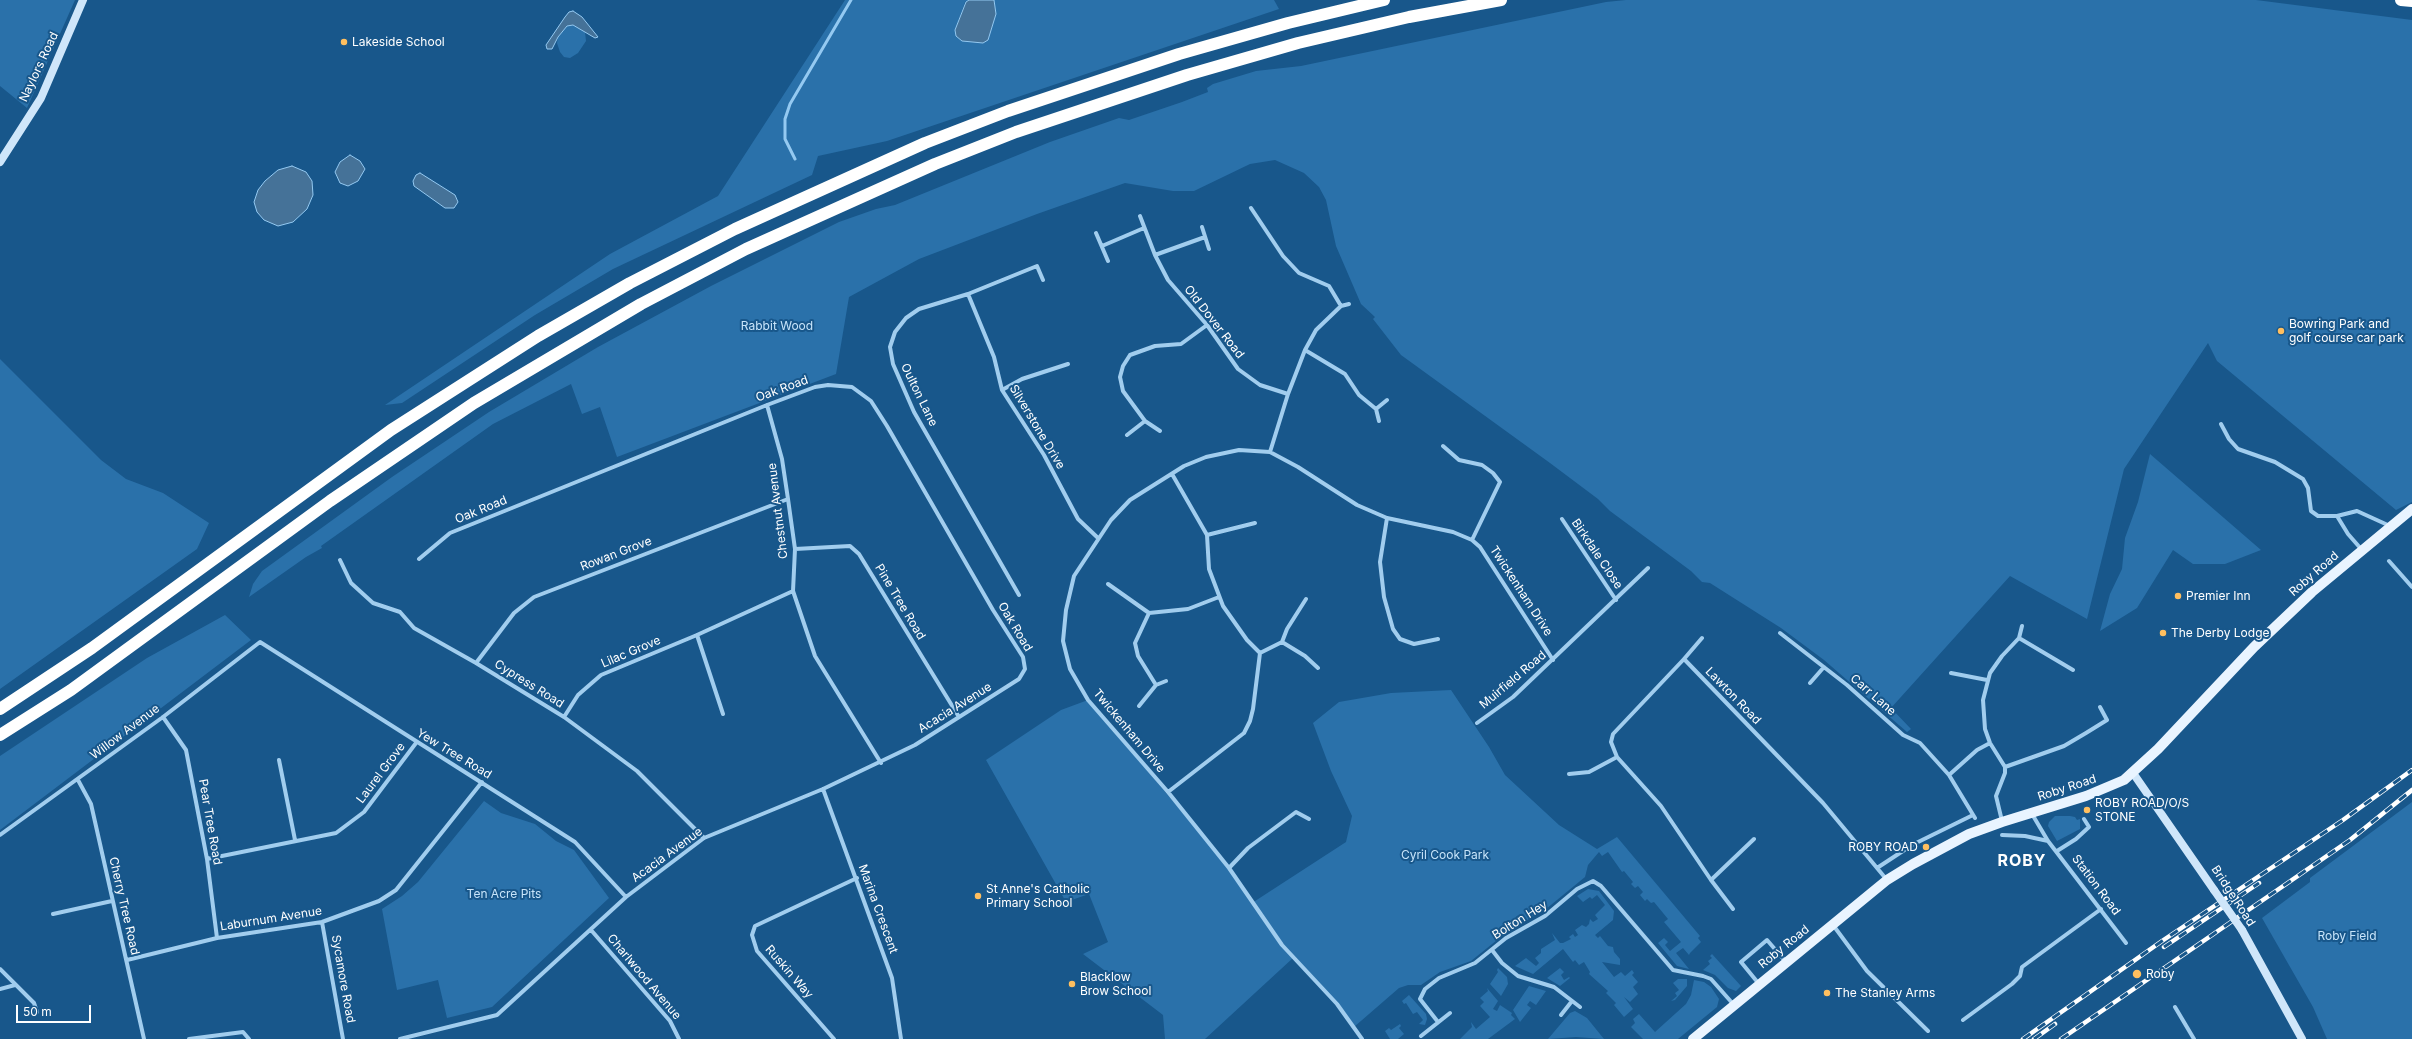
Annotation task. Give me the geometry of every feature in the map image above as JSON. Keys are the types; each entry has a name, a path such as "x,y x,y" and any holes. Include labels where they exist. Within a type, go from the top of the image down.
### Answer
{"highway":[{"path":"0,709 92,648 391,430 545,332 630,283 728,233 925,143 1008,111 1179,54 1288,23 1384,0"},
{"path":"0,735 71,690 330,501 474,403 641,304 746,249 851,200 1016,132 1187,75 1305,41 1409,17 1501,0"},
{"path":"2401,0 2412,1"}],"main road":[{"name":"Roby Road","path":"1693,1039 1887,880 1942,847 2002,822 2112,786 2133,773 2254,647 2312,592 2412,509"}],"street":[{"name":"Naylors Road","path":"0,162 41,98 83,0"},
{"path":"1251,208 1283,256 1299,273 1329,286 1341,306"},
{"name":"Old Dover Road","path":"1140,216 1155,255 1168,280 1207,325 1238,369 1260,385 1288,394"},
{"path":"1202,227 1209,249"},
{"path":"1102,246 1144,228"},
{"path":"1096,233 1108,261"},
{"path":"1155,255 1205,237"},
{"name":"Oulton Lane","path":"1019,595 914,412 893,364 890,347 895,332 906,318 919,309 968,294 1037,266 1043,280"},
{"name":"Silverstone Drive","path":"968,294 994,357 1002,390 1044,455 1078,519 1098,538"},
{"path":"1270,452 1288,394 1305,350 1316,330 1341,306 1349,304"},
{"path":"1160,431 1145,421 1123,391 1120,377 1130,355 1156,346 1181,344 1207,325"},
{"path":"1305,350 1345,374 1359,395 1376,408 1379,421"},
{"path":"1002,390 1022,379 1068,364"},
{"name":"Oak Road","path":"419,559 450,533 767,404 815,387 828,385 852,388 871,401 993,610 1023,657 1025,669"},
{"path":"1376,408 1387,400"},
{"name":"Chestnut Avenue","path":"767,404 782,459 795,548 793,591 814,656 880,763"},
{"path":"1127,435 1145,421"},
{"path":"2221,424 2228,439 2238,449 2275,462 2303,479 2308,488 2311,511 2318,516 2337,516 2357,511 2390,526"},
{"path":"1443,446 1459,460 1482,465 1493,473 1500,482 1472,540"},
{"name":"Twickenham Drive","path":"1362,1039 1337,1004 1282,945 1229,868 1168,792 1088,700 1070,669 1063,641 1066,610 1074,576 1111,520 1130,500 1172,474 1206,457 1239,450 1270,452 1298,467 1356,505 1388,518 1453,532 1472,540 1480,547 1553,660"},
{"path":"1172,474 1207,535 1209,570 1222,606 1247,640 1260,652"},
{"name":"Rowan Grove","path":"476,663 514,613 534,596 788,499"},
{"path":"2337,516 2348,534 2363,550"},
{"path":"1388,518 1380,562 1384,598 1393,629 1400,639 1414,644 1438,639"},
{"name":"Birkdale Close","path":"1562,519 1616,600"},
{"path":"1207,535 1255,523"},
{"name":"Pine Tree Road","path":"795,548 850,546 859,554 959,717"},
{"name":"Cypress Road","path":"340,560 351,583 373,603 400,612 414,628 476,663 564,717 637,771 704,838"},
{"path":"2390,560 2412,587"},
{"name":"Muirfield Road","path":"1477,724 1512,697 1553,660 1648,568"},
{"path":"1108,584 1149,613 1188,609 1219,597"},
{"name":"Lilac Grove","path":"564,717 578,695 601,675 697,635 793,591"},
{"path":"1260,652 1282,642 1287,629 1306,599"},
{"path":"1149,613 1135,643 1138,656 1156,685"},
{"path":"2002,822 1996,796 2005,773 2005,767 1990,743 1983,715 1986,680 2002,656 2019,638 2022,626"},
{"name":"Carr Lane","path":"1780,633 1824,667 1904,735 1920,743 1949,775 1974,817 1912,845 1877,868"},
{"path":"697,635 723,714"},
{"path":"1702,638 1613,734 1611,742 1617,757 1661,806 1711,880 1733,909"},
{"path":"2019,638 2073,670"},
{"name":"Willow Avenue","path":"0,835 78,780 260,642"},
{"name":"Yew Tree Road","path":"260,642 416,743 482,782 575,842 626,897"},
{"path":"1282,642 1305,656 1318,668"},
{"path":"1168,792 1244,733 1250,721 1253,708 1260,652"},
{"name":"Lawton Road","path":"1684,659 1823,804 1887,880"},
{"path":"1810,683 1824,667"},
{"name":"Acacia Avenue","path":"400,1039 497,1015 626,897 704,838 823,790 880,763 1019,680 1025,669"},
{"path":"1951,673 1986,680"},
{"path":"1139,706 1156,685 1166,681"},
{"path":"2005,767 2064,746 2107,720 2100,708"},
{"name":"Pear Tree Road","path":"162,717 186,750 207,859 217,938"},
{"name":"Laurel Grove","path":"207,859 336,833 364,812 416,743"},
{"path":"1949,775 1977,750 1990,743"},
{"path":"1569,774 1589,772 1617,757"},
{"path":"279,760 296,840"},
{"name":"Bridge Road","path":"2133,773 2242,930 2302,1039"},
{"name":"Cherry Tree Road","path":"78,780 91,804 144,1039"},
{"name":"Laburnum Avenue","path":"127,960 217,938 322,922 367,907 396,890 482,782"},
{"name":"Marina Crescent","path":"823,790 857,878 892,978 901,1039"},
{"path":"1229,868 1248,848 1296,812 1309,819"},
{"name":"Station Road","path":"2032,813 2048,841 2126,943"},
{"path":"2057,851 2076,839 2089,827 2084,819"},
{"path":"2002,835 2025,836 2048,841"},
{"path":"1711,880 1754,839"},
{"name":"Ruskin Way","path":"834,1039 757,951 752,936 755,926 857,878"},
{"name":"Bolton Hey","path":"1438,1022 1420,999 1421,994 1439,978 1468,967 1506,938 1545,916 1577,889 1593,881 1601,886 1673,970 1703,976 1711,980 1734,1005"},
{"path":"53,914 112,901"},
{"path":"1963,1020 2012,984 2020,976 2022,967 2101,909"},
{"name":"Sycamore Road","path":"322,922 343,1039"},
{"path":"1832,924 1867,971 1928,1031"},
{"name":"Charlwood Avenue","path":"591,930 670,1021 679,1039"},
{"path":"1759,984 1741,962 1767,940 1786,962"},
{"path":"1492,950 1502,963 1518,976 1547,984 1580,1007"},
{"path":"0,969 34,1003 37,1012"},
{"path":"0,989 15,985"},
{"path":"1561,1016 1572,1001"},
{"path":"2175,1007 2194,1039"},
{"path":"1421,1036 1450,1013"},
{"path":"188,1039 243,1032 249,1039"}],"green space":[{"path":"0,0 75,0 27,108 0,86"},
{"path":"845,0 969,0 965,2 955,30 956,36 962,41 988,40 996,14 994,0 1274,0 1279,9 887,141 818,156 812,175 613,269 535,315 402,403 385,405 610,254 718,196"},
{"name":"Rabbit Wood","path":"1626,0 2256,0 2412,20 2412,502 2396,510 2217,361 2208,343 2124,469 2087,619 2010,576 1891,708 1911,729 1907,732 1824,660 1781,628 1710,583 1702,582 1691,571 1610,511 1598,499 1401,355 1373,319 1375,317 1361,304 1336,246 1326,200 1319,187 1304,173 1275,160 1250,164 1194,191 1173,191 1125,183 1037,214 919,259 849,297 836,374 617,457 600,407 582,414 571,384 493,424 321,546 322,548 306,557 249,597 253,584 262,571 392,477 489,412 598,347 711,286 839,222 876,209 895,205 1050,142 1119,118 1129,120 1182,102 1208,92 1207,88 1213,84 1256,71 1301,66 1606,2"},
{"path":"573,25 585,32 586,41 578,53 570,58 564,57 560,52 557,43 558,37 567,26"},
{"path":"0,359 101,460 126,479 163,493 209,523 197,549 0,689"},
{"path":"2150,454 2261,550 2225,564 2193,564 2173,550 2137,608 2100,631 2110,594 2122,569 2125,538 2138,502"},
{"path":"225,615 251,640 0,830 0,756 147,658"},
{"name":"Cyril Cook Park","path":"1451,690 1489,747 1505,775 1559,825 1597,849 1617,837 1700,936 1698,938 1701,942 1689,955 1683,948 1676,953 1689,969 1677,966 1658,943 1664,938 1668,942 1665,945 1670,951 1681,942 1664,922 1668,919 1654,902 1651,903 1647,899 1645,901 1640,895 1643,892 1638,886 1635,888 1631,884 1633,882 1624,871 1622,872 1608,852 1602,856 1599,852 1588,865 1585,877 1546,909 1507,932 1471,961 1440,972 1421,985 1408,985 1399,988 1354,1027 1337,1004 1293,958 1205,1039 1165,1039 1163,1015 1083,954 1108,942 1089,894 1066,902 986,760 1061,710 1088,700 1229,868 1252,903 1346,842 1352,816 1331,771 1313,723 1339,702 1391,693"},
{"name":"Ten Acre Pits","path":"484,801 501,813 535,824 556,841 574,850 609,898 492,1007 447,1018 438,980 397,990 382,909 402,896 418,882"},
{"name":"Roby Field","path":"2412,802 2412,1039 2327,1039 2313,1007 2262,918 2310,882 2310,878"},
{"path":"2055,816 2070,816 2075,817 2077,820 2080,819 2080,829 2057,841 2048,826 2049,822"},
{"path":"1588,889 1599,891 1614,911 1613,920 1595,935 1598,938 1600,936 1608,946 1613,947 1614,952 1620,959 1620,965 1602,962 1614,977 1621,972 1625,976 1632,970 1634,973 1632,975 1638,982 1633,987 1638,994 1630,1002 1624,997 1633,1009 1624,1017 1614,1005 1616,1003 1606,993 1608,991 1589,974 1590,972 1584,962 1579,965 1575,960 1573,962 1563,949 1533,974 1515,966 1526,958 1536,966 1539,963 1535,958 1541,953 1541,949 1555,940 1552,933 1560,943 1563,943 1571,939 1569,937 1573,934 1575,937 1578,935 1575,930 1582,925 1586,927 1589,924 1590,919 1593,922 1598,919 1595,915 1605,905 1597,895 1592,899 1590,897 1583,902 1577,896"},
{"path":"1712,954 1741,986 1736,991 1728,988 1715,975 1703,970 1710,964 1708,961 1712,958 1710,956"},
{"path":"1498,968 1507,977 1508,984 1501,996 1490,984 1498,972"},
{"path":"1560,968 1564,972 1561,975 1564,980 1569,977 1570,978 1560,986 1547,978"},
{"path":"1678,979 1687,979 1687,986 1675,1000 1671,1001 1677,996 1675,993 1679,990 1673,983"},
{"path":"1694,980 1704,982 1711,987 1719,999 1717,1007 1678,1039 1643,1039 1631,1027 1635,1023 1633,1019 1639,1014 1655,1032 1686,1004 1691,995"},
{"path":"1529,986 1546,991 1536,1005 1530,1001 1527,1005 1531,1008 1520,1022 1513,1010"},
{"path":"1487,988 1498,1001 1493,1009 1497,1011 1500,1005 1512,1013 1511,1015 1515,1019 1488,1039 1460,1039 1472,1027 1471,1022 1476,1029 1490,1017 1480,1006 1484,1002 1480,998 1488,991"},
{"path":"1409,995 1426,1014 1427,1019 1425,1025 1419,1024 1423,1020 1417,1012 1413,1014 1406,1003 1404,1004 1402,1001"},
{"path":"1575,1011 1587,1018 1604,1039 1576,1037 1548,1039 1570,1013"},
{"path":"1400,1024 1401,1026 1399,1028 1404,1034 1398,1039 1390,1039 1385,1031 1389,1028 1391,1030"}],"shaded area":[{"path":"969,0 994,0 996,14 988,40 983,43 962,41 956,36 955,30 966,2"},
{"path":"573,11 582,17 598,37 595,38 573,25 567,26 558,37 552,49 547,49 546,45 565,17 569,12"},
{"path":"350,155 360,161 365,169 358,181 348,186 340,183 335,172 340,162"},
{"path":"292,166 306,172 312,181 313,195 307,209 293,222 278,226 264,220 257,212 254,202 258,190 265,181 278,170"},
{"path":"420,173 455,195 458,202 454,208 445,208 414,186 413,181 416,175"}],"waterway":[{"path":"795,159 785,139 785,119 790,104 851,0"}],"railway":[{"path":"2023,1039 2162,941 2343,820 2412,770"},
{"path":"2061,1039 2350,840 2412,790"},
{"path":"2164,947 2259,883"},
{"path":"2034,1039 2055,1024"}],"place":[{"name":"Lakeside School","path":"344,42"},
{"name":"Bowring Park and golf course car park","path":"2281,331"},
{"name":"Premier Inn","path":"2178,596"},
{"name":"The Derby Lodge","path":"2163,633"},
{"name":"ROBY ROAD/O/S STONE","path":"2087,810"},
{"name":"ROBY ROAD","path":"1926,847"},
{"name":"St Anne's Catholic Primary School","path":"978,896"},
{"name":"Roby","path":"2137,974"},
{"name":"Blacklow Brow School","path":"1072,984"},
{"name":"The Stanley Arms","path":"1827,993"}],"district":[{"name":"ROBY","path":"2022,861"}]}
